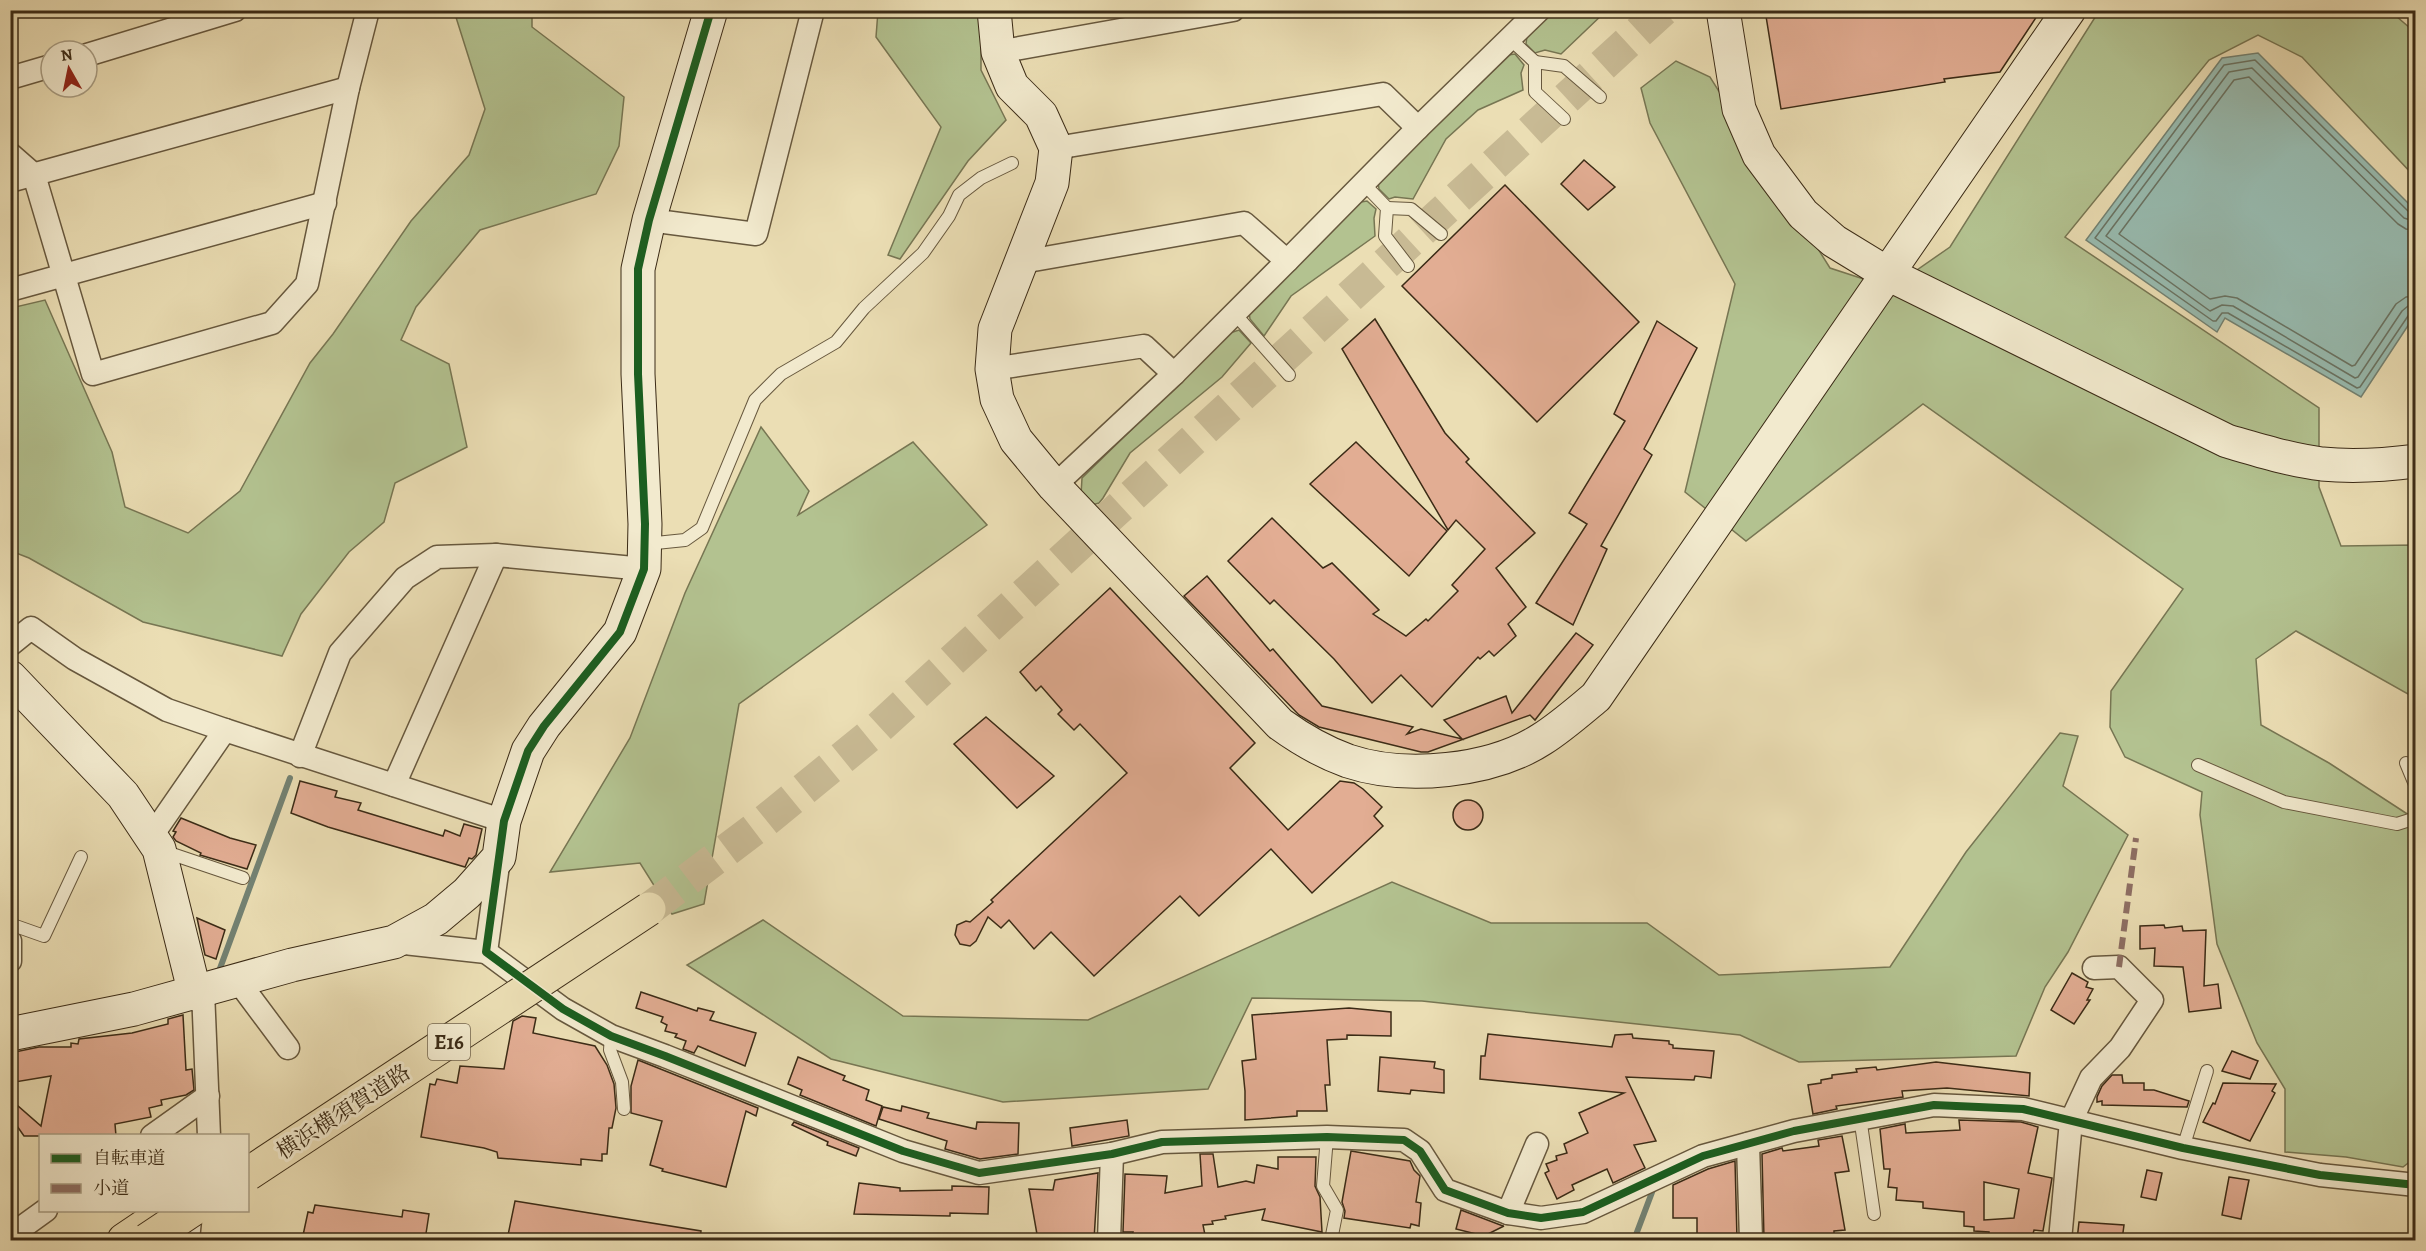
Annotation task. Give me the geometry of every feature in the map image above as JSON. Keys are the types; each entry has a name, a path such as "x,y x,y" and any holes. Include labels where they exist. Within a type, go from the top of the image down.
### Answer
{"highway":[{"name":"横浜横須賀道路","path":"249,1156 646,903 249,1173"},
{"path":"124,1240 165,1212"},
{"path":"147,1240 189,1212"}],"street":[{"path":"99,51 235,10"},
{"path":"10,154 34,175 93,374 272,323 307,284 348,88 368,10"},
{"path":"486,952 504,821 528,751 544,726 620,632 644,556 638,374 638,268 649,220 711,10"},
{"path":"649,220 756,234 813,10"},
{"path":"994,10 998,52 1012,86 1041,115 1056,148 1052,183 995,329 993,369 997,399 1016,440 1054,486 1280,724 1307,744 1349,761 1399,771 1457,768 1494,761 1542,740 1596,697 2069,10"},
{"path":"998,52 1233,10"},
{"path":"1054,486 1235,314 1418,128 1539,10"},
{"path":"1723,10 1739,110 1759,155 1803,214 1833,241 1888,274 2227,441 2323,464 2384,465 2415,461"},
{"path":"10,78 39,70"},
{"path":"10,181 348,88"},
{"path":"1056,148 1383,94 1418,128"},
{"path":"10,290 325,202"},
{"path":"1022,262 1244,224 1287,261"},
{"path":"993,369 1144,345 1173,374"},
{"path":"394,785 496,555"},
{"path":"300,756 340,653 405,578 437,557 644,556"},
{"path":"10,645 31,628 75,659 167,710 300,756 504,821"},
{"path":"10,677 123,795 155,843 199,993 209,1134"},
{"path":"155,843 225,730"},
{"path":"10,1034 134,1009 199,993 292,965 394,942 436,919 467,893 499,857"},
{"path":"10,941 10,961"},
{"path":"394,942 486,952 563,1009 611,1036 903,1151 979,1173 1112,1154 1162,1142 1327,1137 1404,1140 1420,1151 1445,1190 1508,1213 1541,1218 1583,1212 1703,1156 1860,1117 1934,1105 2023,1108 2183,1148 2320,1175 2415,1185"},
{"path":"2060,1240 2071,1121 2091,1078 2120,1048 2151,1000 2119,966 2094,968"},
{"path":"238,981 288,1048"},
{"path":"155,1134 208,1096"},
{"path":"1508,1213 1537,1144"},
{"path":"1748,1144 1751,1240"},
{"path":"1108,1240 1112,1154"},
{"path":"10,1236 43,1212"},
{"path":"188,1240 192,1212"}],"lane":[{"path":"1510,39 1535,62 1564,66 1600,97"},
{"path":"1535,62 1535,92 1564,119"},
{"path":"644,556 686,540 702,528 755,400 781,374 837,342 864,308 924,253 949,216 959,195 981,178 1012,163"},
{"path":"1364,184 1387,208 1411,209 1441,234"},
{"path":"1387,208 1385,236 1408,266"},
{"path":"1235,314 1288,375"},
{"path":"2406,763 2415,787"},
{"path":"2198,765 2284,802 2397,824 2415,818"},
{"path":"155,843 243,878"},
{"path":"10,924 44,936 81,857"},
{"path":"611,1036 610,1050 622,1082 624,1109"},
{"path":"2183,1148 2207,1071"},
{"path":"1860,1117 1874,1214"},
{"path":"1327,1137 1323,1186 1337,1210 1331,1240"}],"green space":[{"path":"2389,10 2410,28 2415,24 2415,177 2302,57 2258,35 2209,60 2065,237 2319,408 2319,487 2341,546 2415,545 2415,698 2296,631 2256,659 2261,725 2329,763 2415,819 2416,1157 2403,1167 2346,1157 2285,1152 2285,1089 2257,1043 2217,944 2200,815 2202,792 2125,757 2110,727 2111,691 2183,589 1923,404 1746,541 1685,492 1735,284 1650,123 1641,88 1676,61 1710,77 1830,268 1891,288 1950,247 2099,11"},
{"path":"454,11 532,11 532,27 624,97 619,146 596,194 480,230 416,307 401,340 449,364 467,447 395,483 384,522 349,552 301,614 282,656 143,622 29,558 11,551 11,308 45,300 112,452 125,507 188,533 240,491 310,363 333,334 411,221 469,155 485,109"},
{"path":"878,11 981,11 981,70 1006,120 968,161 900,259 888,255 941,127 876,37"},
{"path":"1555,11 1606,11 1561,54 1545,50 1535,53 1526,44 1527,36"},
{"path":"1515,54 1524,65 1521,73 1523,90 1478,110 1446,139 1413,199 1395,197 1389,199 1379,189 1378,182 1508,55"},
{"path":"1367,201 1376,209 1375,236 1291,296 1264,336 1250,319 1249,312 1361,202"},
{"path":"1239,330 1251,343 1222,377 1130,453 1103,498 1099,503 1092,505 1081,495 1082,478 1230,333"},
{"path":"761,427 809,491 798,515 913,442 987,525 739,704 704,904 672,914 640,863 550,872 630,738 685,593"},
{"path":"2060,733 2078,736 2063,786 2128,835 2068,952 2045,987 2016,1056 1799,1062 1740,1035 1422,1001 1252,998 1208,1089 1003,1102 831,1059 687,965 763,920 903,1016 1088,1020 1392,882 1491,923 1647,923 1719,975 1890,967 1966,852"}],"water":[{"path":"2258,53 2415,210 2415,315 2361,397 2225,318 2217,332 2086,240 2222,58"}],"building":[{"path":"1765,10 2041,10 2000,72 1944,79 1945,82 1781,109"},
{"path":"1584,160 1615,187 1588,210 1561,184"},
{"path":"1505,185 1639,322 1537,422 1402,286"},
{"path":"1375,319 1445,433 1469,459 1466,462 1535,533 1496,568 1526,607 1508,624 1516,636 1494,656 1489,651 1480,659 1478,657 1432,707 1401,675 1372,703 1334,659 1274,600 1270,604 1228,561 1272,518 1323,568 1332,563 1379,610 1373,614 1406,636 1426,619 1428,621 1458,591 1452,585 1485,549 1456,520 1448,530 1342,349"},
{"path":"1657,321 1697,348 1644,449 1652,455 1601,546 1607,549 1573,625 1536,603 1587,524 1569,513 1625,421 1614,414"},
{"path":"1356,442 1447,531 1409,576 1310,484"},
{"path":"1207,576 1270,651 1273,649 1322,706 1413,727 1407,734 1421,729 1462,739 1444,720 1506,696 1512,713 1576,633 1593,645 1535,720 1530,715 1428,752 1421,752 1319,727 1299,715 1184,596"},
{"path":"1110,588 1255,743 1230,768 1288,830 1340,781 1354,783 1382,807 1374,816 1383,826 1312,893 1271,849 1199,916 1180,896 1094,976 1051,932 1034,949 1009,920 1001,928 988,917 976,941 970,946 960,944 955,935 957,925 966,921 970,922 993,902 991,900 1127,773 1080,724 1074,730 1058,714 1062,710 1041,686 1036,691 1020,672"},
{"path":"986,717 1054,776 1017,808 954,744"},
{"path":"300,781 337,791 335,797 361,803 358,810 443,836 445,830 460,836 464,824 482,829 476,855 472,859 469,858 465,867 328,827 291,813"},
{"path":"1468,800 1479,804 1483,815 1479,826 1468,830 1457,826 1453,815 1457,804"},
{"path":"181,818 230,838 256,845 247,869 200,855 201,853 176,841 173,837 176,832 173,831"},
{"path":"197,918 225,930 216,959 205,955"},
{"path":"2164,925 2165,928 2182,926 2183,931 2206,930 2204,986 2218,984 2221,1008 2189,1012 2183,967 2154,966 2155,948 2140,949 2140,926"},
{"path":"2072,973 2088,982 2086,987 2093,989 2087,1000 2090,1000 2074,1024 2051,1010"},
{"path":"641,992 697,1011 698,1008 714,1012 710,1020 756,1033 745,1066 698,1046 694,1053 683,1049 686,1041 675,1037 677,1034 665,1031 667,1025 661,1022 663,1017 636,1008"},
{"path":"1349,1008 1391,1012 1391,1036 1347,1035 1347,1039 1327,1040 1330,1085 1325,1085 1327,1111 1297,1111 1297,1116 1245,1120 1242,1061 1256,1059 1252,1015"},
{"path":"183,1015 186,1070 192,1069 194,1090 186,1095 161,1100 162,1105 149,1108 151,1117 115,1124 116,1134 24,1136 10,1116 10,1099 41,1126 51,1076 15,1082 10,1053 39,1047 71,1047 71,1043 78,1044 79,1039 132,1033 168,1024 168,1019"},
{"path":"522,1016 536,1018 533,1033 595,1046 607,1065 614,1084 616,1108 612,1128 609,1128 607,1154 602,1154 602,1161 581,1159 581,1165 498,1158 497,1152 484,1148 421,1137 430,1084 435,1085 437,1079 457,1083 460,1066 504,1069 513,1021"},
{"path":"1488,1034 1612,1047 1615,1035 1632,1034 1633,1038 1669,1041 1673,1048 1714,1051 1711,1078 1695,1076 1694,1080 1626,1077 1656,1141 1634,1145 1645,1168 1613,1183 1607,1169 1572,1185 1574,1190 1557,1199 1545,1173 1549,1171 1546,1164 1557,1160 1556,1156 1567,1153 1564,1144 1588,1133 1579,1113 1624,1093 1480,1079 1481,1056 1485,1056"},
{"path":"2232,1051 2258,1061 2250,1079 2222,1071"},
{"path":"798,1057 845,1076 843,1080 869,1090 866,1100 882,1106 876,1126 800,1095 802,1090 788,1084"},
{"path":"1380,1057 1435,1062 1434,1068 1444,1070 1444,1093 1411,1090 1410,1094 1378,1091"},
{"path":"638,1060 758,1108 756,1116 746,1111 726,1187 662,1171 663,1169 650,1165 662,1121 631,1113 631,1086"},
{"path":"1936,1062 2030,1073 2029,1096 1947,1088 1902,1091 1903,1097 1836,1106 1837,1109 1813,1114 1808,1085 1821,1083 1821,1080 1832,1078 1832,1075 1857,1072 1856,1069 1876,1067 1877,1070"},
{"path":"2112,1075 2122,1075 2123,1083 2144,1083 2144,1090 2154,1090 2189,1101 2187,1107 2102,1105 2102,1101 2097,1102 2097,1097 2102,1086"},
{"path":"2223,1083 2276,1084 2272,1091 2275,1093 2250,1141 2203,1122 2213,1103 2215,1104"},
{"path":"902,1106 929,1113 927,1118 976,1129 977,1122 1019,1123 1018,1154 980,1159 945,1149 947,1141 879,1119 883,1107 901,1111"},
{"path":"1127,1120 1129,1136 1072,1146 1070,1128"},
{"path":"1959,1120 2021,1122 2038,1127 2028,1173 2052,1178 2043,1231 2034,1230 2033,1234 1989,1237 1989,1232 1974,1231 1974,1227 1964,1226 1964,1212 1923,1208 1923,1202 1896,1200 1897,1188 1888,1187 1890,1169 1884,1169 1880,1129 1905,1124 1906,1133 1960,1130","holes":["1984,1182 2019,1189 2014,1218 1984,1220"]},
{"path":"794,1122 859,1148 856,1156 827,1145 828,1142 792,1125"},
{"path":"1842,1136 1849,1171 1835,1173 1845,1230 1834,1231 1834,1240 1764,1240 1762,1154 1782,1148 1783,1151 1819,1146 1818,1140"},
{"path":"1351,1151 1410,1161 1420,1176 1416,1202 1421,1203 1419,1226 1411,1224 1410,1228 1344,1218 1345,1211 1342,1202"},
{"path":"1200,1154 1213,1154 1218,1187 1246,1181 1254,1183 1257,1165 1278,1169 1278,1157 1316,1157 1315,1186 1320,1197 1322,1232 1262,1220 1265,1209 1225,1216 1226,1219 1203,1225 1206,1240 1131,1240 1133,1232 1123,1232 1125,1174 1167,1176 1165,1193 1202,1186"},
{"path":"1735,1161 1737,1239 1697,1238 1697,1218 1673,1218 1673,1185 1708,1169"},
{"path":"2147,1170 2162,1173 2156,1200 2141,1197"},
{"path":"1098,1173 1094,1240 1038,1240 1029,1189 1053,1190 1055,1180"},
{"path":"2229,1177 2249,1180 2241,1219 2222,1215"},
{"path":"859,1183 900,1188 900,1191 952,1190 952,1186 989,1187 988,1214 950,1213 950,1216 854,1214"},
{"path":"515,1201 701,1231 700,1240 507,1240"},
{"path":"315,1205 402,1217 403,1210 429,1214 425,1240 302,1240 308,1212 313,1213"},
{"path":"1461,1210 1504,1226 1484,1236 1456,1229"},
{"path":"2079,1222 2124,1225 2122,1240 2077,1240"}],"waterway":[{"path":"219,971 290,778"},
{"path":"1634,1240 1654,1187"}],"tunnel":[{"path":"649,909 765,821 874,732 1663,10"}],"marked path":[{"path":"2119,967 2136,838"}],"cycle path":[{"path":"711,10 649,220 638,269 638,374 645,524 644,569 620,632 544,726 528,751 504,821 486,952 563,1009 611,1036 903,1151 979,1173 1112,1154 1162,1142 1327,1137 1404,1140 1420,1151 1445,1190 1508,1213 1541,1218 1583,1212 1703,1156 1794,1131 1934,1105 2023,1109 2183,1148 2320,1175 2416,1185"}]}
